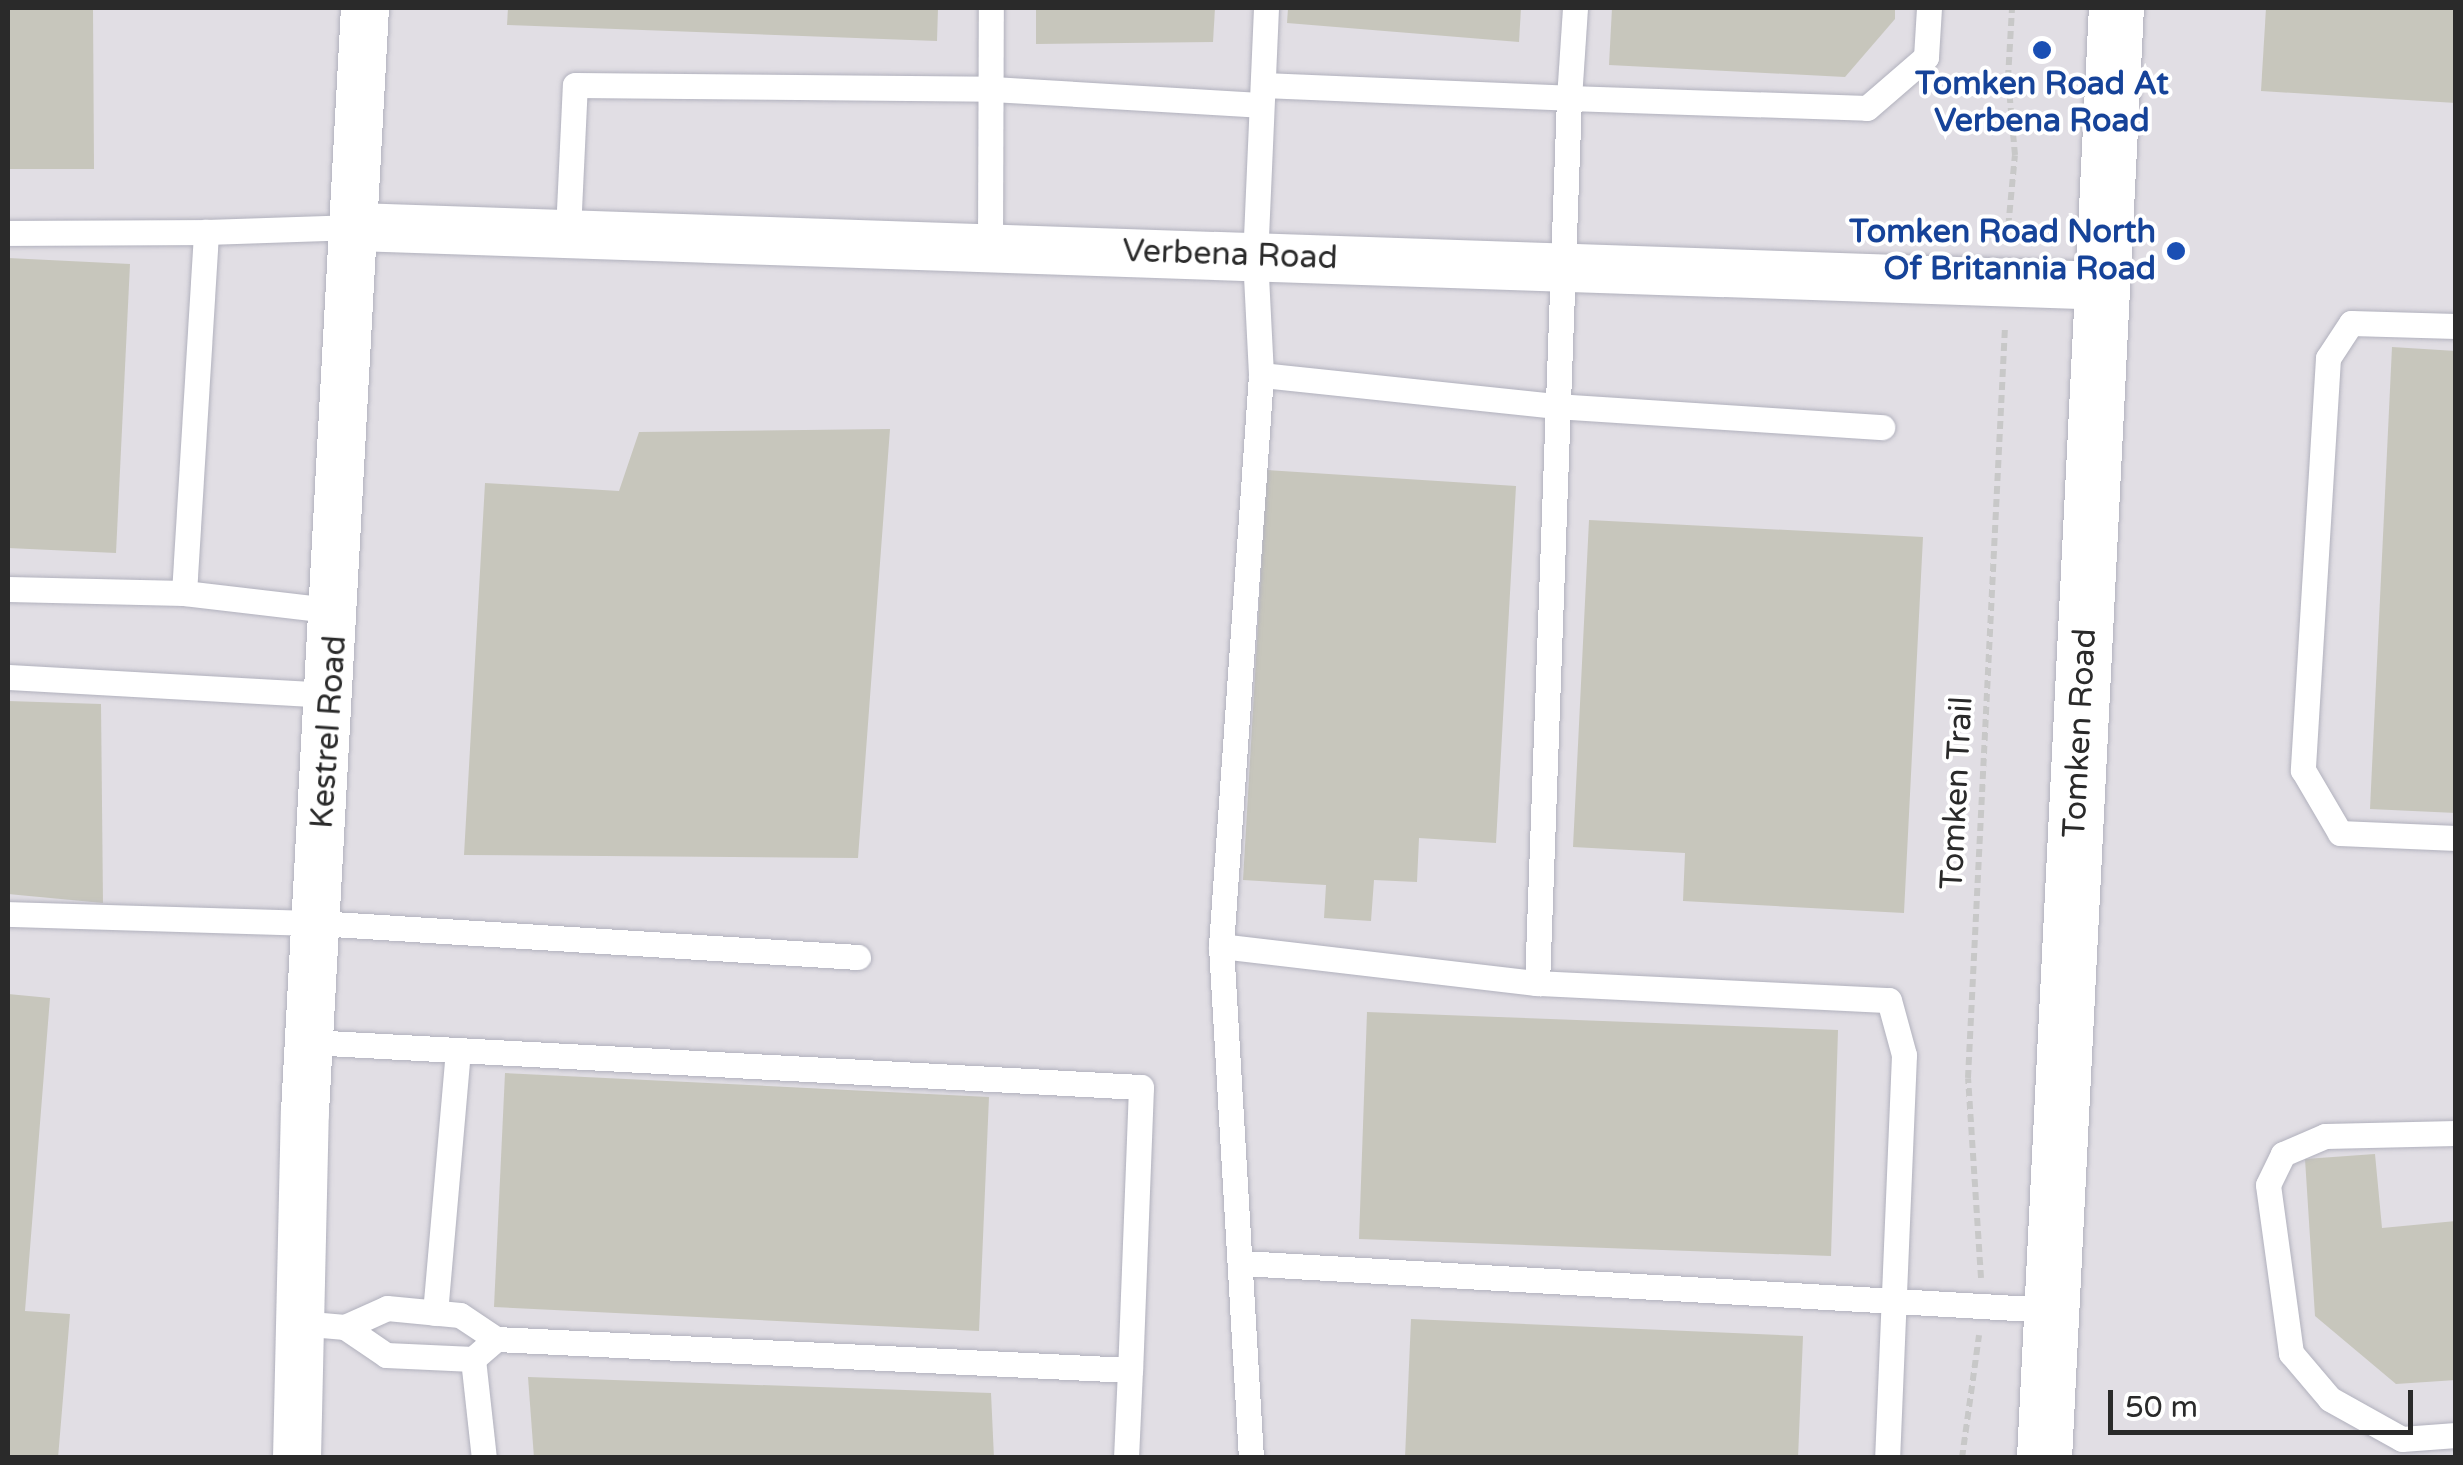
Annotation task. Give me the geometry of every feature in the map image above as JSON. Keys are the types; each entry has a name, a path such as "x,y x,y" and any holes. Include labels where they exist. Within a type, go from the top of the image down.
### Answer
{"main road":[{"name":"Tomken Road","path":"2044,1458 2116,8"}],"street":[{"name":"Kestrel Road","path":"297,1458 322,1325 309,1042 337,612 366,8"},
{"name":"Verbena Road","path":"356,227 568,231 2103,286"}],"lane":[{"path":"990,246 991,8"},
{"path":"1251,1458 1220,946 1261,375 1255,256 1266,8"},
{"path":"1538,982 1560,267 1575,8"},
{"path":"568,231 576,85 1568,98 1867,108 1926,56 1928,8"},
{"path":"8,233 356,227"},
{"path":"184,593 206,232"},
{"path":"2456,326 2351,324 2328,358 2304,770 2340,833 2456,838"},
{"path":"1261,375 1556,406 1882,427"},
{"path":"8,589 184,593 337,612"},
{"path":"8,677 330,696"},
{"path":"8,914 316,922 858,957"},
{"path":"1220,946 1538,982 1889,1000 1904,1055 1897,1301 1887,1458"},
{"path":"309,1042 1141,1087 1126,1458"},
{"path":"435,1313 458,1052"},
{"path":"2456,1133 2325,1136 2283,1154 2268,1185 2291,1353 2330,1399 2402,1439 2456,1436"},
{"path":"1242,1263 2050,1310"},
{"path":"322,1325 386,1308 460,1315 496,1340 1130,1370"},
{"path":"322,1325 386,1355 473,1359 496,1340"},
{"path":"473,1359 484,1458"}],"path":[{"path":"2009,203 2012,8"},
{"name":"Tomken Trail","path":"1983,1236 1968,1078 2004,353"},
{"path":"1962,1458 1978,1363"}],"shaded area":[{"path":"8,8 2455,8 2455,1457 8,1457"}],"building":[{"path":"8,8 93,8 94,169 8,169"},
{"path":"508,8 938,8 937,41 507,25"},
{"path":"1036,8 1215,8 1213,42 1036,44"},
{"path":"1288,8 1521,8 1519,42 1287,23"},
{"path":"1612,8 1895,8 1895,19 1845,77 1609,65"},
{"path":"2266,8 2456,8 2456,103 2261,91"},
{"path":"8,258 130,264 116,553 8,548"},
{"path":"2392,347 2456,351 2456,813 2370,809"},
{"path":"890,429 858,858 464,855 485,483 619,491 639,432"},
{"path":"1267,470 1516,486 1496,843 1419,838 1417,882 1374,880 1371,921 1324,918 1326,885 1243,880"},
{"path":"1589,520 1923,537 1904,913 1683,901 1685,853 1573,847"},
{"path":"8,701 101,704 103,903 8,894"},
{"path":"8,994 50,998 25,1311 70,1314 58,1458 8,1458"},
{"path":"1367,1012 1838,1030 1831,1256 1359,1239"},
{"path":"505,1073 989,1097 979,1331 494,1307"},
{"path":"2375,1154 2382,1228 2456,1221 2456,1380 2396,1384 2315,1316 2305,1159"},
{"path":"1411,1319 1803,1336 1798,1458 1405,1458"},
{"path":"528,1377 991,1393 994,1458 534,1458"}],"place":[{"name":"Tomken Road At Verbena Road","path":"2042,50"},
{"name":"Tomken Road North Of Britannia Road","path":"2176,251"}]}
